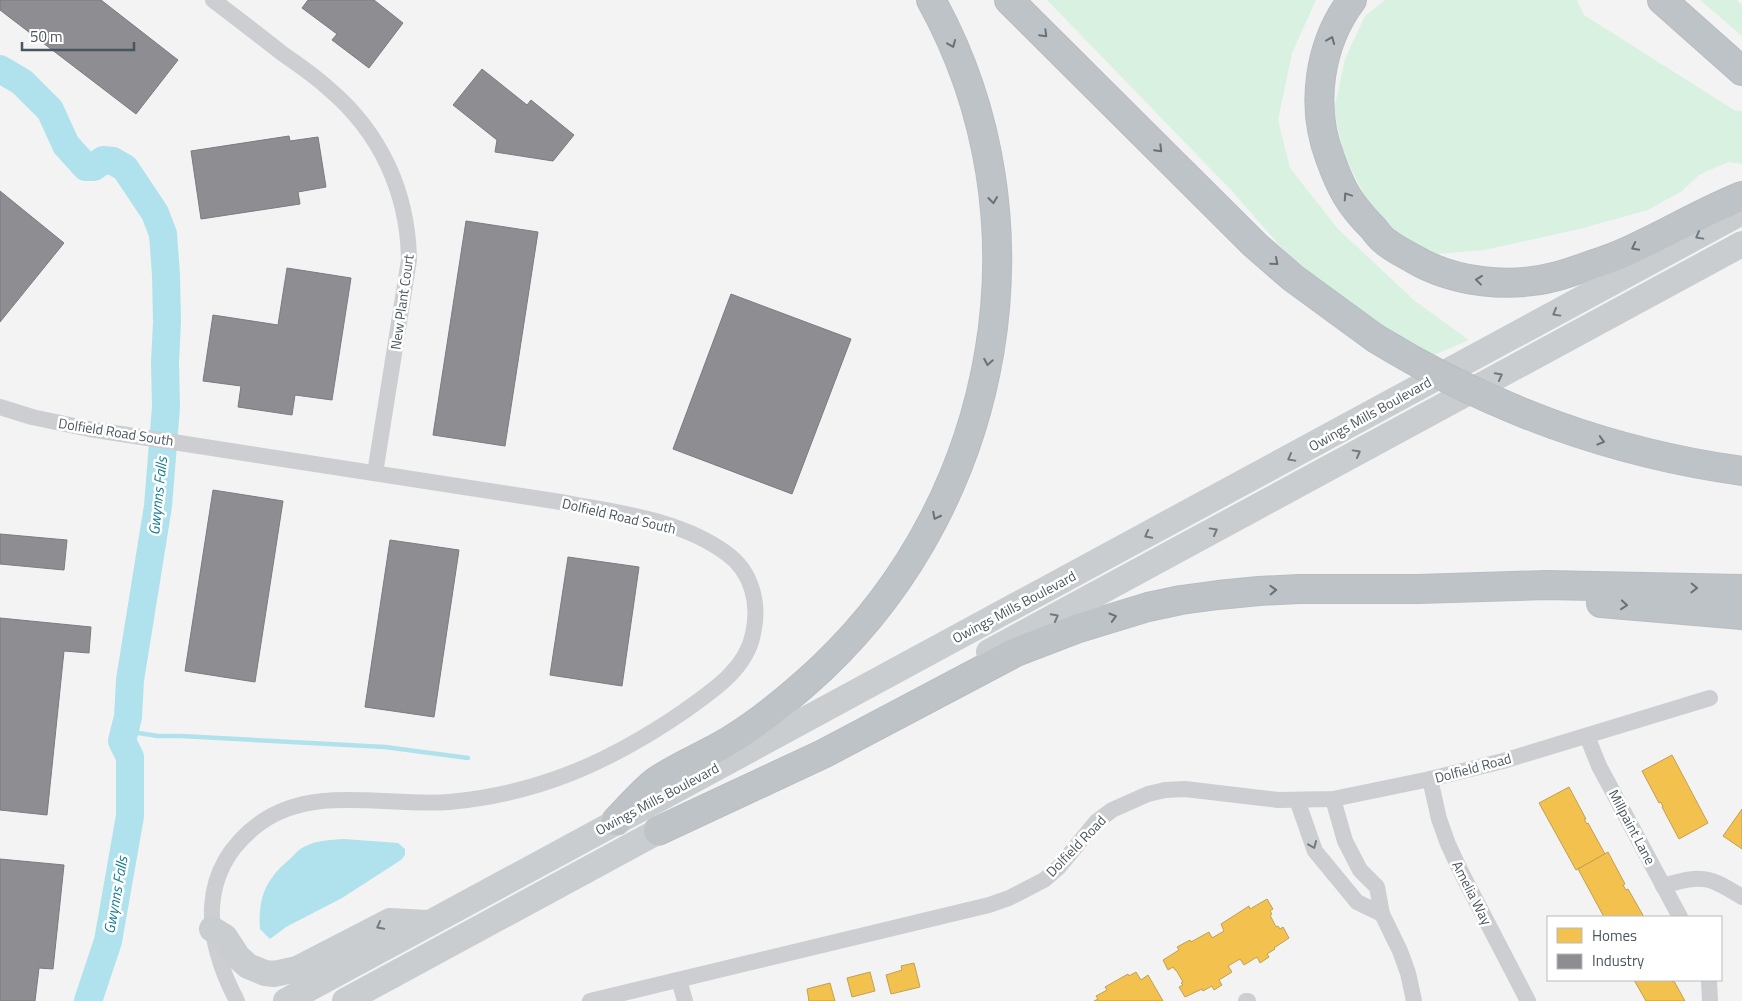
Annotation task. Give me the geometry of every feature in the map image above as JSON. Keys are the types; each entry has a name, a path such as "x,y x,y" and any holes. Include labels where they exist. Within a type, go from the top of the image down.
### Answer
{"highway":[{"path":"616,821 655,783 728,742 759,721 821,669 849,641 874,612 915,554 941,506 957,471 978,407 990,352 996,286 996,222 986,155 971,95 949,35 931,0"},
{"path":"1010,0 1255,245 1300,283 1375,338 1455,383 1554,425 1644,453 1742,472"},
{"path":"1352,0 1340,15 1326,51 1320,87 1320,118 1327,150 1340,185 1358,212 1385,242 1419,262 1446,274 1494,282 1524,281 1557,276 1619,256 1710,209 1742,196"},
{"path":"1662,0 1742,71"},
{"path":"1687,0 1742,49"},
{"path":"658,831 823,754 1016,652 1076,629 1148,607 1218,595 1299,589 1546,586 1742,589"},
{"path":"1418,589 1742,615"}],"main road":[{"name":"Owings Mills Boulevard","path":"286,1001 1742,212"},
{"name":"Owings Mills Boulevard","path":"345,1001 1742,244"},
{"path":"318,1001 906,681 1015,606"},
{"path":"212,929 225,937 238,958 248,966 265,973 274,974 298,970 390,920 427,923"}],"street":[{"name":"New Plant Court","path":"214,0 330,89 352,111 385,158 397,186 409,234 409,260 374,473"},
{"name":"Dolfield Road South","path":"0,407 50,422 124,435 605,510 661,523 700,537 718,547 732,557 743,569 750,583 756,606 753,638 739,665 727,678 700,700 632,745 583,770 516,790 449,802 322,801 304,803 274,814 243,838 224,864 213,894 212,929 216,950 237,1001"},
{"name":"Dolfield Road","path":"590,1001 988,905 1009,898 1044,880 1059,867 1096,822 1112,810 1148,794 1166,790 1185,789 1278,800 1333,799 1430,779 1503,761 1710,698"},
{"name":"Millpaint Lane","path":"1587,736 1599,766 1679,916"},
{"name":"Amelia Way","path":"1430,779 1439,819 1460,872 1528,1001"},
{"path":"1333,799 1345,841 1360,870 1377,887 1382,914 1400,951 1408,973 1414,1001"},
{"path":"1297,800 1315,851 1357,902 1382,914"},
{"path":"1340,882 1360,870"},
{"path":"1663,886 1698,878 1722,884 1742,897"},
{"path":"679,980 685,1001"},
{"path":"1709,981 1710,1001"}],"green space":[{"path":"1047,0 1316,0 1292,53 1278,120 1290,168 1338,229 1415,301 1469,340 1427,358 1303,272 1231,190"},
{"path":"1385,0 1577,0 1584,15 1734,110 1742,111 1742,164 1728,162 1699,175 1682,191 1648,210 1579,229 1484,250 1437,254 1393,237 1367,200 1343,153 1334,109 1345,59 1365,16"},
{"path":"1700,0 1737,0 1742,5 1742,36"}],"water":[{"path":"344,839 398,843 405,849 405,855 401,860 342,898 286,927 270,939 260,929 260,907 265,889 275,873 298,851 310,844 319,841"}],"building: Homes":[{"path":"1672,755 1708,823 1679,839 1661,802 1659,803 1642,771"},
{"path":"1569,787 1586,819 1584,819 1605,854 1576,870 1539,803"},
{"path":"1742,809 1742,849 1723,836"},
{"path":"1608,852 1625,884 1623,885 1626,890 1628,889 1643,916 1603,916 1578,869"},
{"path":"1267,899 1273,909 1270,911 1272,914 1270,915 1276,927 1278,926 1280,929 1283,927 1289,938 1267,954 1269,957 1260,963 1257,957 1244,965 1240,959 1228,966 1232,972 1219,980 1222,985 1214,990 1212,986 1185,997 1179,987 1183,985 1181,983 1183,982 1176,970 1173,967 1168,970 1163,960 1179,950 1177,947 1190,940 1191,942 1209,932 1212,938 1224,931 1221,924 1249,906 1250,909"},
{"path":"914,963 920,987 891,994 886,975 902,970 901,966"},
{"path":"870,972 875,991 852,997 847,978"},
{"path":"1136,972 1141,980 1148,975 1163,1001 1094,1001 1098,999 1096,996 1107,990 1105,987 1128,974 1129,976"},
{"path":"1635,981 1674,981 1685,1001 1646,1001"},
{"path":"830,983 835,1001 809,1001 807,989"}],"building: Industry":[{"path":"0,0 101,0 178,60 136,114 0,10"},
{"path":"308,0 374,0 403,23 369,68 332,40 337,34 302,8"},
{"path":"482,69 527,105 531,100 574,135 553,161 495,152 497,140 453,105"},
{"path":"289,136 290,141 318,137 326,187 298,192 300,204 201,219 191,151"},
{"path":"0,191 64,243 0,322"},
{"path":"466,221 538,232 505,446 433,435"},
{"path":"287,268 351,278 332,400 295,395 292,415 238,407 241,386 203,381 213,315 278,325"},
{"path":"731,294 851,339 792,494 673,449"},
{"path":"213,490 283,501 255,682 185,671"},
{"path":"0,534 67,540 64,570 0,564"},
{"path":"390,540 459,550 434,717 365,707"},
{"path":"568,557 639,567 622,686 550,675"},
{"path":"0,618 91,627 89,653 64,651 47,815 0,810"},
{"path":"0,859 64,865 53,969 39,968 35,1001 0,1001"}],"waterway":[{"name":"Gwynns Falls","path":"0,69 22,82 50,110 66,145 86,167 94,167 103,160 113,161 125,168 155,213 163,234 167,322 165,363 166,407 158,506 130,680 128,717 122,741 130,757 130,816 108,941 88,1001"},
{"path":"125,731 158,736 385,747 468,758"}]}
